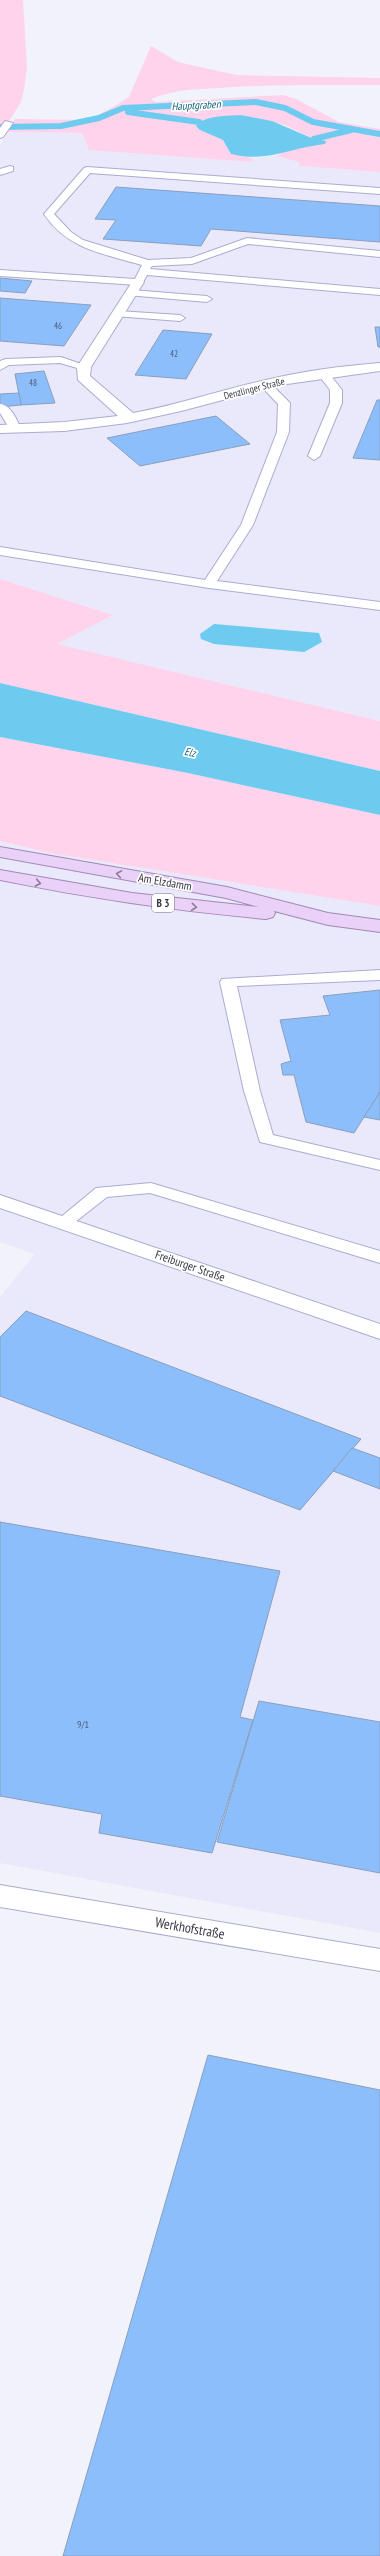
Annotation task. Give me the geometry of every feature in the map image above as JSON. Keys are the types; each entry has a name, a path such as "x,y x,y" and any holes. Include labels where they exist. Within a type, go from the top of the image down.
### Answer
{"main road":[{"name":"Am Elzdamm","path":"0,852 227,893 328,919"},
{"name":"Am Elzdamm","path":"0,875 80,891 191,907 328,919 380,926"}],"street":[{"path":"130,418 103,397 83,377 84,367 140,277"},
{"name":"Denzlinger Straße","path":"0,429 83,424 130,418 169,410 265,384 324,373 380,366"},
{"name":"Freiburger Straße","path":"0,1201 380,1332"},
{"name":"Werkhofstraße","path":"0,1896 380,1960"}],"lane":[{"path":"0,135 8,123"},
{"path":"0,172 10,169"},
{"path":"207,299 140,277 82,244 55,226 50,214 87,170 380,191"},
{"path":"140,277 248,241 380,254"},
{"path":"0,273 140,277 380,292"},
{"path":"118,314 180,318"},
{"path":"0,367 6,362 61,360 84,367"},
{"path":"314,456 336,402 336,390 324,373"},
{"path":"209,584 247,525 283,432 284,403 265,384"},
{"path":"1,407 9,416 14,429"},
{"path":"0,551 209,584 380,606"},
{"path":"380,975 228,982 252,1091 266,1138 380,1165"},
{"path":"64,1222 102,1192 152,1188 380,1257"}],"shaded area":[{"path":"0,0 23,0 27,68 21,102 0,135"},
{"path":"151,46 178,62 236,75 380,78 380,85 279,85 184,90 151,99 155,102 283,95 296,99 339,122 380,129 380,172 300,166 299,162 276,156 293,148 325,144 285,125 258,118 228,116 199,122 200,130 223,140 231,154 252,158 252,162 89,150 82,133 8,132 15,119 88,120 113,107 129,97"},
{"path":"8,132 82,133 89,150 252,162 252,158 276,156 299,162 301,166 380,172 380,721 56,644 113,615 0,579 0,145"},
{"path":"0,579 113,615 57,644 380,721 380,771 0,683"},
{"path":"0,737 188,773 380,815 380,906 50,853 0,841"},
{"path":"0,841 50,853 380,906 380,1933 0,1863 0,1297 35,1254 0,1242"}],"water":[{"path":"241,115 272,121 314,139 326,141 325,144 278,154 256,157 244,156 231,154 223,140 200,130 196,126 200,122 211,118"},
{"path":"214,624 319,633 322,642 304,652 214,644 201,639 200,634"},
{"name":"Elz","path":"0,683 380,771 380,815 188,773 0,737"}],"building":[{"path":"116,187 380,206 380,242 211,229 201,246 103,239 116,220 95,219"},
{"path":"0,278 32,281 25,293 0,291"},
{"path":"0,298 91,305 64,346 0,341"},
{"path":"375,327 380,327 380,347 378,347"},
{"path":"163,330 212,334 186,379 135,375"},
{"path":"44,371 55,403 21,405 15,374"},
{"path":"19,393 21,405 0,407 0,394"},
{"path":"377,400 380,400 380,460 353,458"},
{"path":"216,416 250,444 140,466 107,438"},
{"path":"380,990 380,1092 354,1133 306,1122 294,1075 283,1075 281,1064 291,1061 280,1020 330,1015 323,996"},
{"path":"380,1092 380,1120 364,1117"},
{"path":"26,1311 361,1439 300,1510 0,1396 0,1337"},
{"path":"352,1448 380,1458 380,1489 333,1471"},
{"path":"0,1522 280,1571 240,1717 253,1720 212,1853 99,1833 102,1814 0,1796"},
{"path":"259,1701 380,1722 380,1873 217,1842"},
{"path":"208,2055 380,2090 380,2556 63,2556"}],"waterway":[{"name":"Hauptgraben","path":"0,127 61,126 99,118 123,108 256,102 285,108 313,122 380,134"},
{"path":"128,112 199,122"},
{"path":"314,139 351,130"}]}
